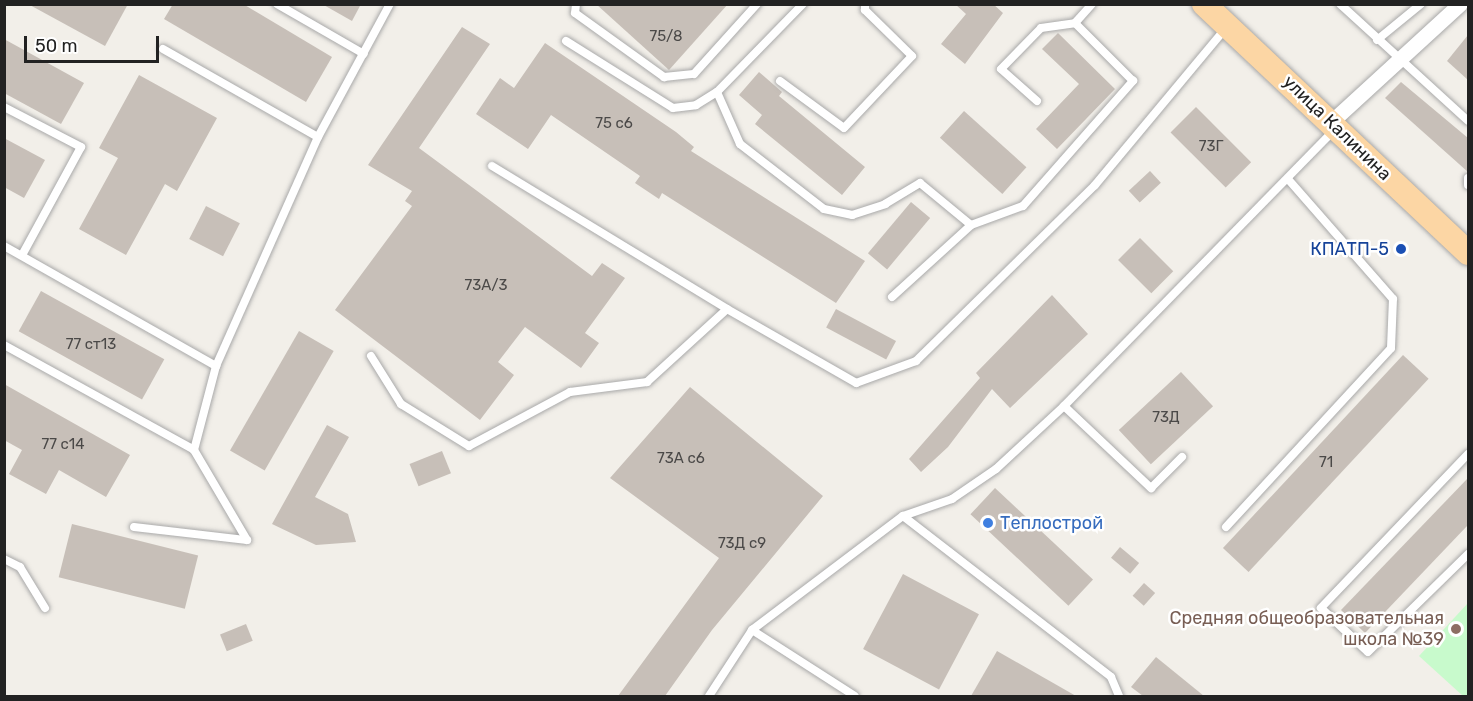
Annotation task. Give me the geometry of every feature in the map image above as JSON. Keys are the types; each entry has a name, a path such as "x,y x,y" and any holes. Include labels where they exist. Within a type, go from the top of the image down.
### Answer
{"main road":[{"name":"улица Калинина","path":"1204,4 1468,253"}],"street":[{"path":"1334,125 1460,4"}],"lane":[{"path":"277,4 364,54"},
{"path":"194,450 216,366 318,137 390,4"},
{"path":"576,4 575,13 664,77 694,74 757,4"},
{"path":"566,41 673,108 696,105 717,92 803,4"},
{"path":"780,81 844,128 912,56 865,10 865,4"},
{"path":"1037,100 1001,69 1041,28 1075,23 1092,4"},
{"path":"1340,4 1468,121"},
{"path":"1377,40 1421,4"},
{"path":"892,297 971,225 1023,206 1133,81 1075,23"},
{"path":"492,166 727,309 856,383 916,362 1095,185 1228,26"},
{"path":"163,49 318,137"},
{"path":"717,92 740,144 824,208 852,215 885,204 920,183 971,225"},
{"path":"4,107 81,147 22,255"},
{"path":"709,696 752,630 903,516 952,499 996,469 1064,406 1289,180 1334,125"},
{"path":"1468,178 1468,185"},
{"path":"1226,527 1391,348 1393,299 1289,180"},
{"path":"4,246 216,366"},
{"path":"371,356 400,404 469,446 570,392 647,382 727,309"},
{"path":"4,345 194,450 247,540 134,527"},
{"path":"1064,406 1151,488 1182,457"},
{"path":"1468,454 1321,608 1368,652 1468,554"},
{"path":"903,516 1110,677 1119,696"},
{"path":"4,560 20,567 45,608"},
{"path":"752,630 855,696"}],"green space":[{"path":"1468,603 1468,696 1463,696 1419,656"}],"building":[{"path":"28,4 128,4 105,46"},
{"path":"173,4 243,4 332,57 306,102 164,19"},
{"path":"322,4 361,4 352,21"},
{"path":"596,4 728,4 669,70"},
{"path":"955,4 993,4 1003,13 965,64 941,44 966,14"},
{"path":"462,27 490,44 419,148 592,276 602,263 625,278 585,333 599,343 581,368 525,327 498,362 514,375 480,420 335,310 412,206 405,201 412,191 368,165"},
{"path":"1058,33 1115,89 1057,149 1036,129 1079,84 1042,49"},
{"path":"1468,35 1468,80 1447,61"},
{"path":"4,39 84,83 61,124 4,93"},
{"path":"545,43 676,132 694,147 691,151 865,261 836,303 662,193 659,199 635,183 640,176 551,115 528,149 476,114 500,78 514,88"},
{"path":"759,72 782,92 779,96 865,167 842,195 755,124 762,115 739,95"},
{"path":"139,75 217,118 177,191 165,184 126,255 79,229 118,158 99,148"},
{"path":"1401,82 1468,138 1468,172 1385,98"},
{"path":"1196,107 1251,162 1226,188 1171,132"},
{"path":"964,111 1026,167 1002,194 940,138"},
{"path":"4,138 45,160 24,198 4,187"},
{"path":"1150,171 1161,183 1140,202 1129,191"},
{"path":"911,202 930,218 887,269 868,253"},
{"path":"206,206 240,223 223,256 189,239"},
{"path":"1140,238 1173,271 1151,293 1118,260"},
{"path":"41,291 164,359 142,400 19,331"},
{"path":"1052,295 1088,334 1010,408 992,389 948,447 921,472 909,459 980,378 976,373"},
{"path":"836,309 896,341 886,359 826,328"},
{"path":"299,331 334,351 265,471 230,451"},
{"path":"1403,355 1429,379 1249,572 1223,548"},
{"path":"1181,372 1213,406 1151,464 1119,430"},
{"path":"4,384 130,455 106,497 59,470 46,494 9,474 22,450 4,440"},
{"path":"690,387 823,496 712,630 665,696 618,696 719,558 610,478"},
{"path":"327,425 349,437 315,497 348,514 356,542 316,545 272,524"},
{"path":"442,451 451,473 419,486 410,464"},
{"path":"1468,478 1468,525 1365,633 1341,610"},
{"path":"995,488 1093,579 1068,606 970,514"},
{"path":"72,524 198,555 185,609 59,577"},
{"path":"1120,547 1139,563 1130,574 1111,558"},
{"path":"903,574 979,614 939,689 863,649"},
{"path":"1144,583 1155,593 1144,606 1133,596"},
{"path":"246,624 253,641 227,651 220,634"},
{"path":"997,651 1076,696 971,696"},
{"path":"1156,657 1204,696 1143,696 1131,687"}],"place":[{"name":"КПАТП-5","path":"1401,249"},
{"name":"Теплострой","path":"988,523"},
{"name":"Средняя общеобразовательная школа №39","path":"1456,629"}]}
